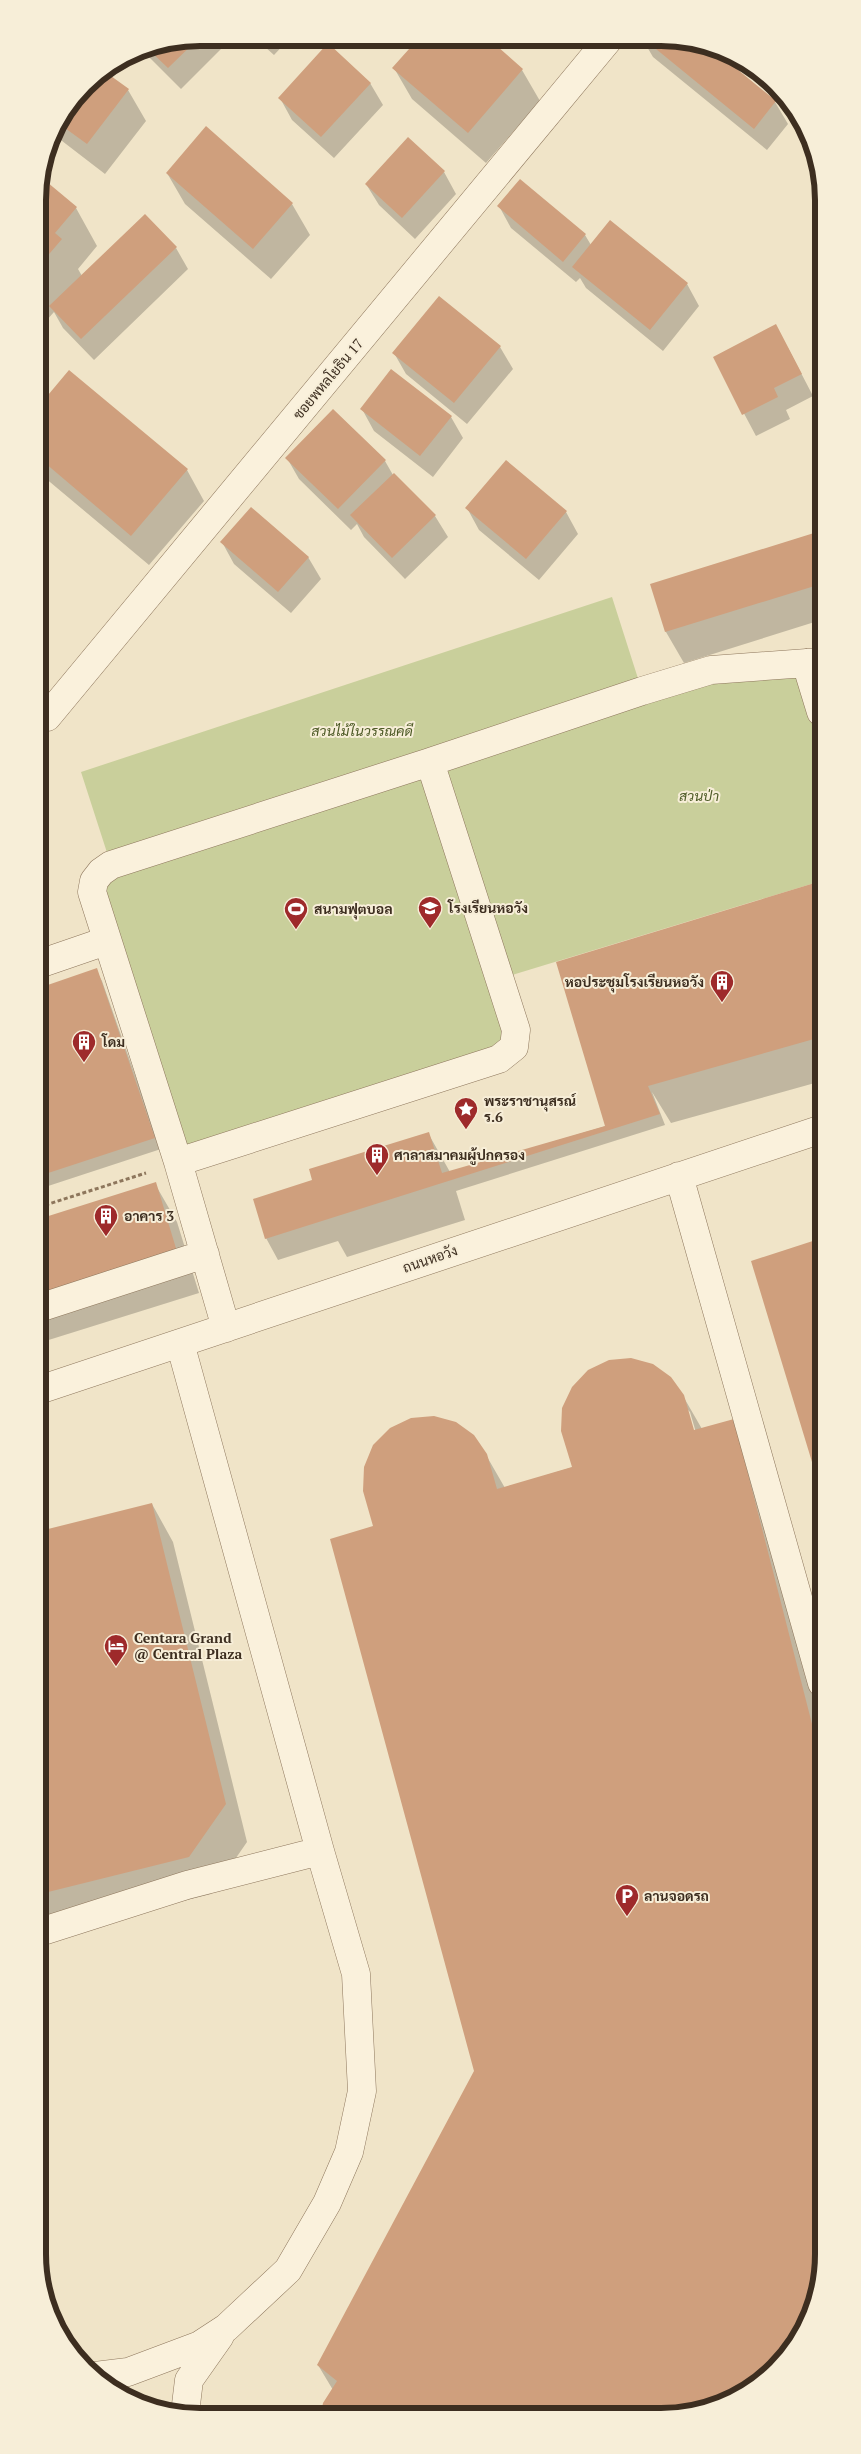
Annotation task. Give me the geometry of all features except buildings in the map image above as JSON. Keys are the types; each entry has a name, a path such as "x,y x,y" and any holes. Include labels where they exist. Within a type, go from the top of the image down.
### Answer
{"street":[{"name":"ซอยพหลโยธิน 17","path":"47,717 603,46"},
{"path":"226,1328 178,1162 106,941 92,892 94,881 100,872 111,866 711,670 814,662"},
{"path":"178,1162 499,1059 514,1047 516,1030 430,762"},
{"path":"47,961 106,941"},
{"name":"ถนนหอวัง","path":"46,1388 815,1131"},
{"path":"679,1176 814,1656"},
{"path":"46,1306 205,1254"},
{"path":"105,2375 128,2372 200,2345 226,2328 288,2270 327,2203 349,2152 362,2091 356,1974 180,1343"},
{"path":"46,1930 187,1885 320,1850"},
{"path":"186,2407 189,2380 226,2328"}],"path":[{"path":"47,1206 178,1162"}],"green space":[{"path":"612,597 642,691 711,670 815,662 815,883 499,979 516,1041 178,1162 94,881 111,865 81,772"}],"place":[{"name":"โรงเรียนหอวัง","path":"430,929"},
{"name":"สนามฟุตบอล","path":"296,930"},
{"name":"หอประชุมโรงเรียนหอวัง","path":"722,1003"},
{"name":"โดม","path":"84,1063"},
{"name":"พระราชานุสรณ์ ร.6","path":"466,1130"},
{"name":"ศาลาสมาคมผู้ปกครอง","path":"377,1176"},
{"name":"อาคาร 3","path":"106,1237"},
{"name":"Centara Grand @ Central Plaza","path":"116,1667"},
{"name":"ลานจอดรถ","path":"627,1917"}],"park label":[{"name":"สวนไม้ในวรรณคดี","path":"362,731"},
{"name":"สวนป่า","path":"699,796"}]}
